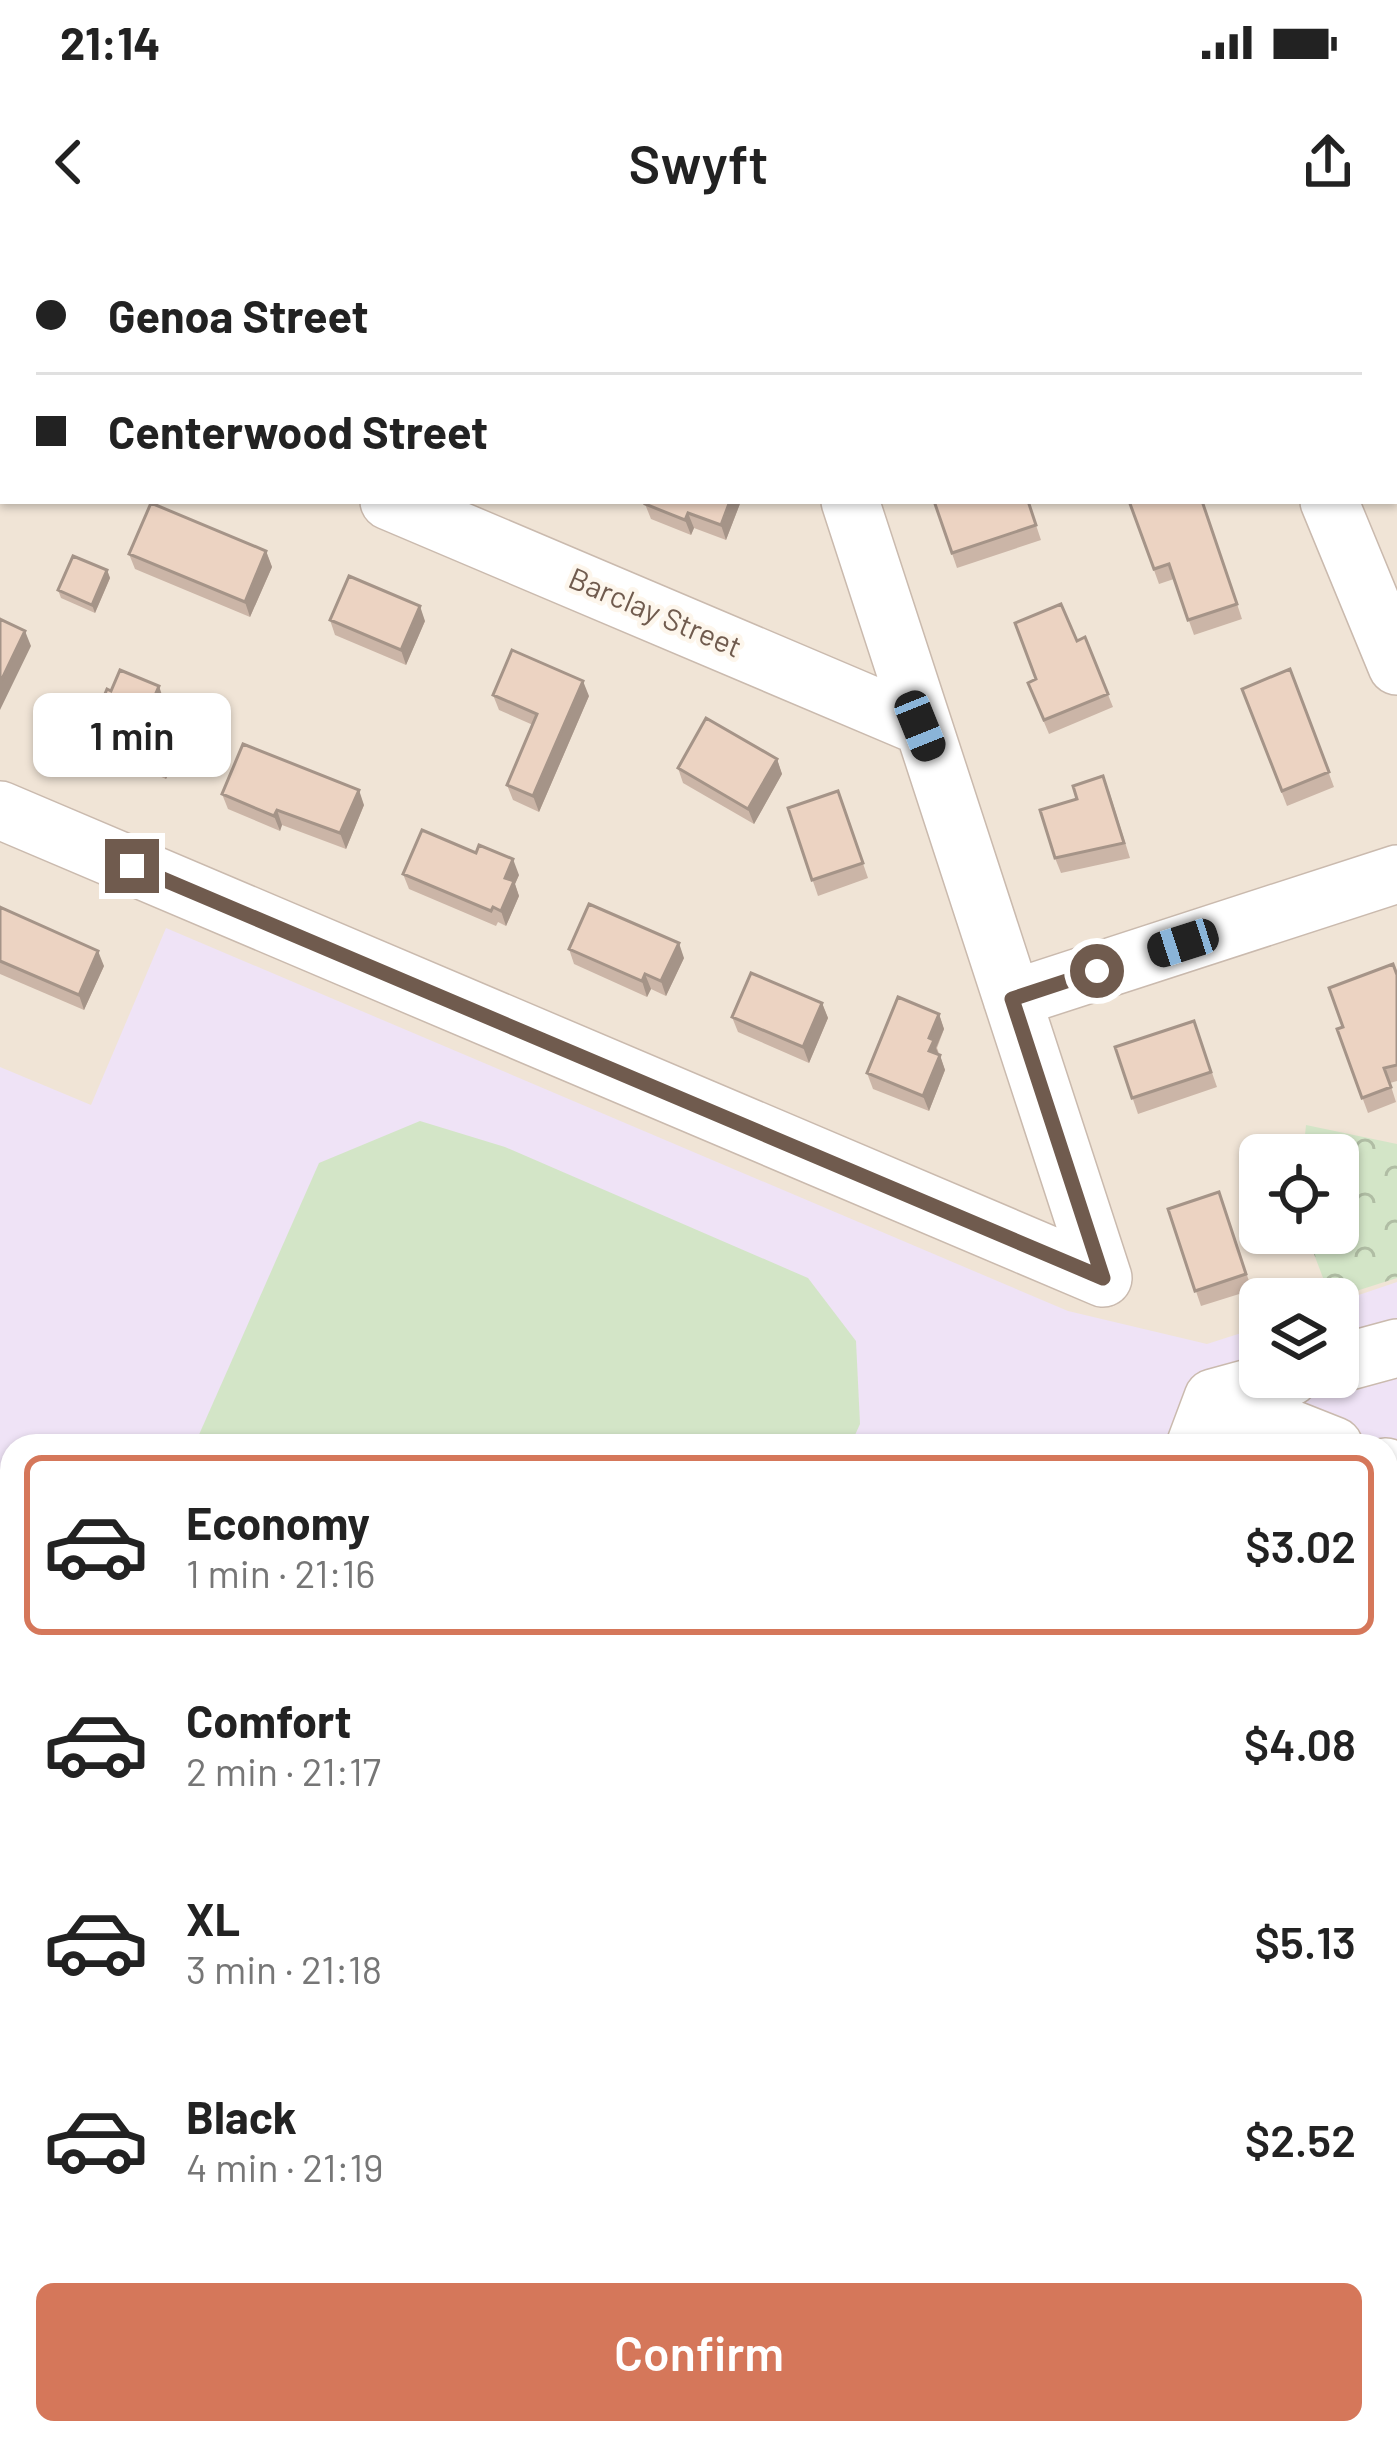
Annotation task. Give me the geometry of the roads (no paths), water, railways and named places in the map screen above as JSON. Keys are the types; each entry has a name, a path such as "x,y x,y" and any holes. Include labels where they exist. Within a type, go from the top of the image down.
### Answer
{"street":[{"name":"Barclay Street","path":"396,504 920,726"},
{"path":"0,810 1103,1278 851,504"},
{"path":"1330,504 1397,666"},
{"path":"1012,999 1397,874"},
{"path":"1359,1358 1397,1348"},
{"path":"1204,1422 1250,1398"},
{"path":"1204,1422 1269,1434"}]}
